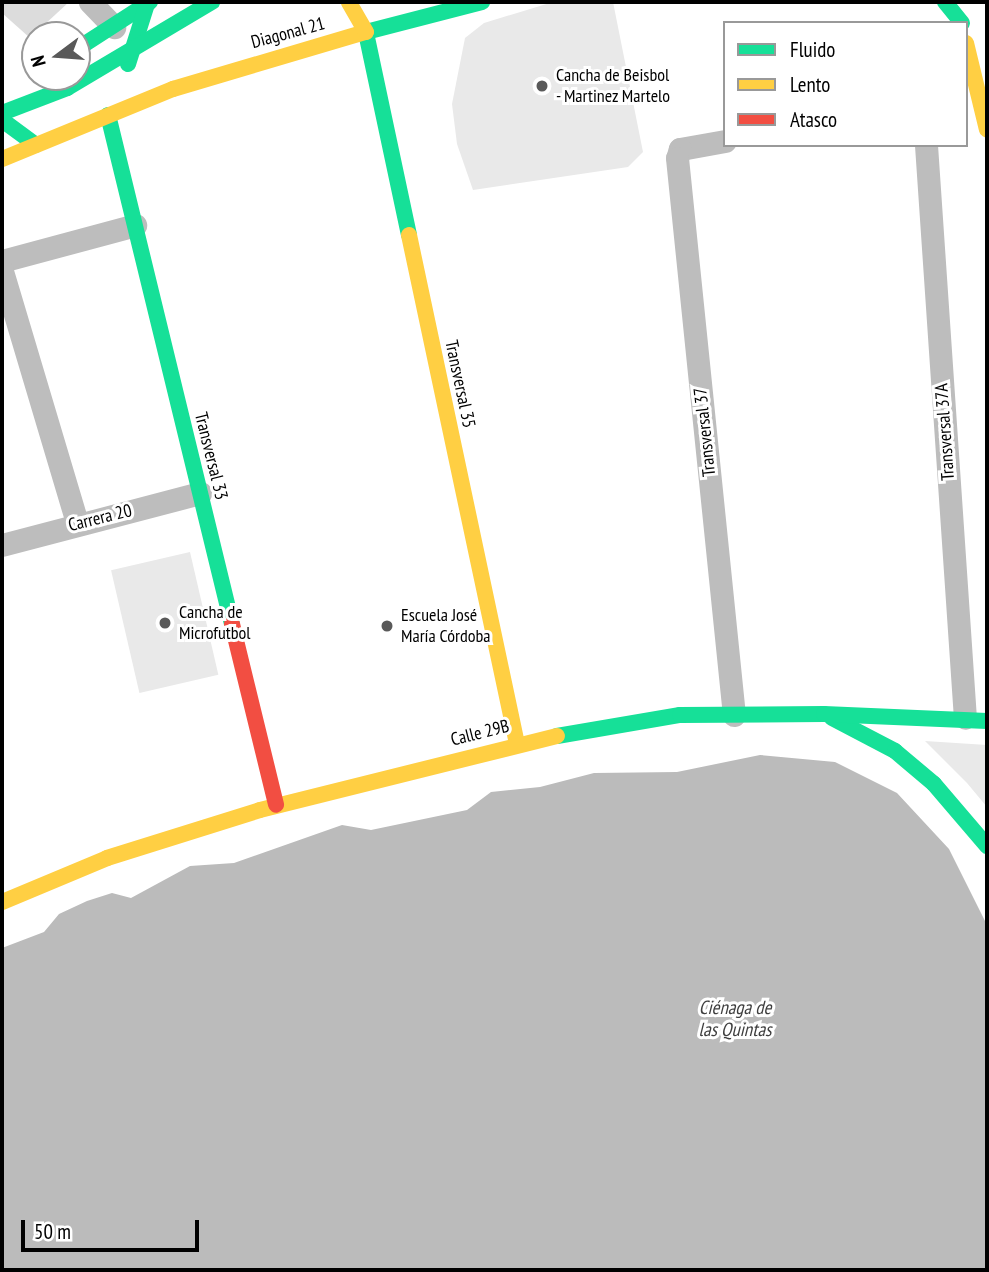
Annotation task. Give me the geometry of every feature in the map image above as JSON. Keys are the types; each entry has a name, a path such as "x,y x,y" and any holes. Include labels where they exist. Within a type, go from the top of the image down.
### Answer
{"main road":[{"path":"2,111 67,88 132,53 212,2"},
{"name":"Transversal 35","path":"349,2 366,32 517,744"},
{"name":"Diagonal 21","path":"2,159 108,115 239,66 482,2"},
{"path":"945,2 960,21"},
{"path":"958,2 962,21"},
{"path":"91,41 148,3"},
{"path":"108,115 148,3"},
{"path":"968,61 973,106 987,131"},
{"path":"2,111 22,91"},
{"name":"Transversal 33","path":"108,115 276,805"},
{"path":"2,120 36,145"},
{"path":"824,714 895,751 934,784 987,846"},
{"name":"Calle 29B","path":"2,902 153,841 276,805 517,744 645,719 824,714 976,719"}],"street":[{"path":"90,2 114,27"},
{"name":"Transversal 37","path":"723,141 680,149 734,715"},
{"name":"Transversal 37A","path":"926,147 976,719"},
{"path":"2,261 135,225"},
{"path":"2,271 77,523"},
{"name":"Carrera 20","path":"2,545 77,523 200,493"}],"shaded area":[{"name":"Cancha de Beisbol - Martinez Martelo","path":"553,2 613,2 643,152 628,167 473,190 457,144 452,104 465,38 484,23"},
{"name":"Cancha de Microfutbol","path":"190,552 218,675 139,693 111,570"},
{"path":"925,741 987,745 987,807 967,783"}],"water":[{"name":"Ciénaga de las Quintas","path":"760,755 835,762 897,793 949,849 987,925 987,1270 2,1270 2,948 44,932 59,914 87,901 112,893 131,898 190,866 234,863 342,825 371,830 467,810 491,792 540,787 594,773 677,772"}],"building":[{"path":"2,2 69,2 48,21 21,21 21,30 2,13"}],"traffic: fast":[{"path":"91,40 150,2"},
{"path":"2,113 67,88 212,2"},
{"path":"409,235 366,32 482,2"},
{"path":"945,2 960,21"},
{"path":"128,64 147,4"},
{"path":"108,115 232,624"},
{"path":"2,120 36,145"},
{"path":"557,736 680,715 824,714 987,721"},
{"path":"832,718 895,751 934,784 987,846"}],"traffic: slow":[{"path":"2,159 173,89 366,32 349,2"},
{"path":"968,51 987,130"},
{"path":"409,235 517,744"},
{"path":"2,902 107,858 260,810 557,736"}],"traffic: jam":[{"path":"232,624 276,805"}],"place":[{"name":"Cancha de Beisbol - Martinez Martelo","path":"542,86"},
{"name":"Cancha de Microfutbol","path":"165,623"},
{"name":"Escuela José María Córdoba","path":"387,626"}]}
